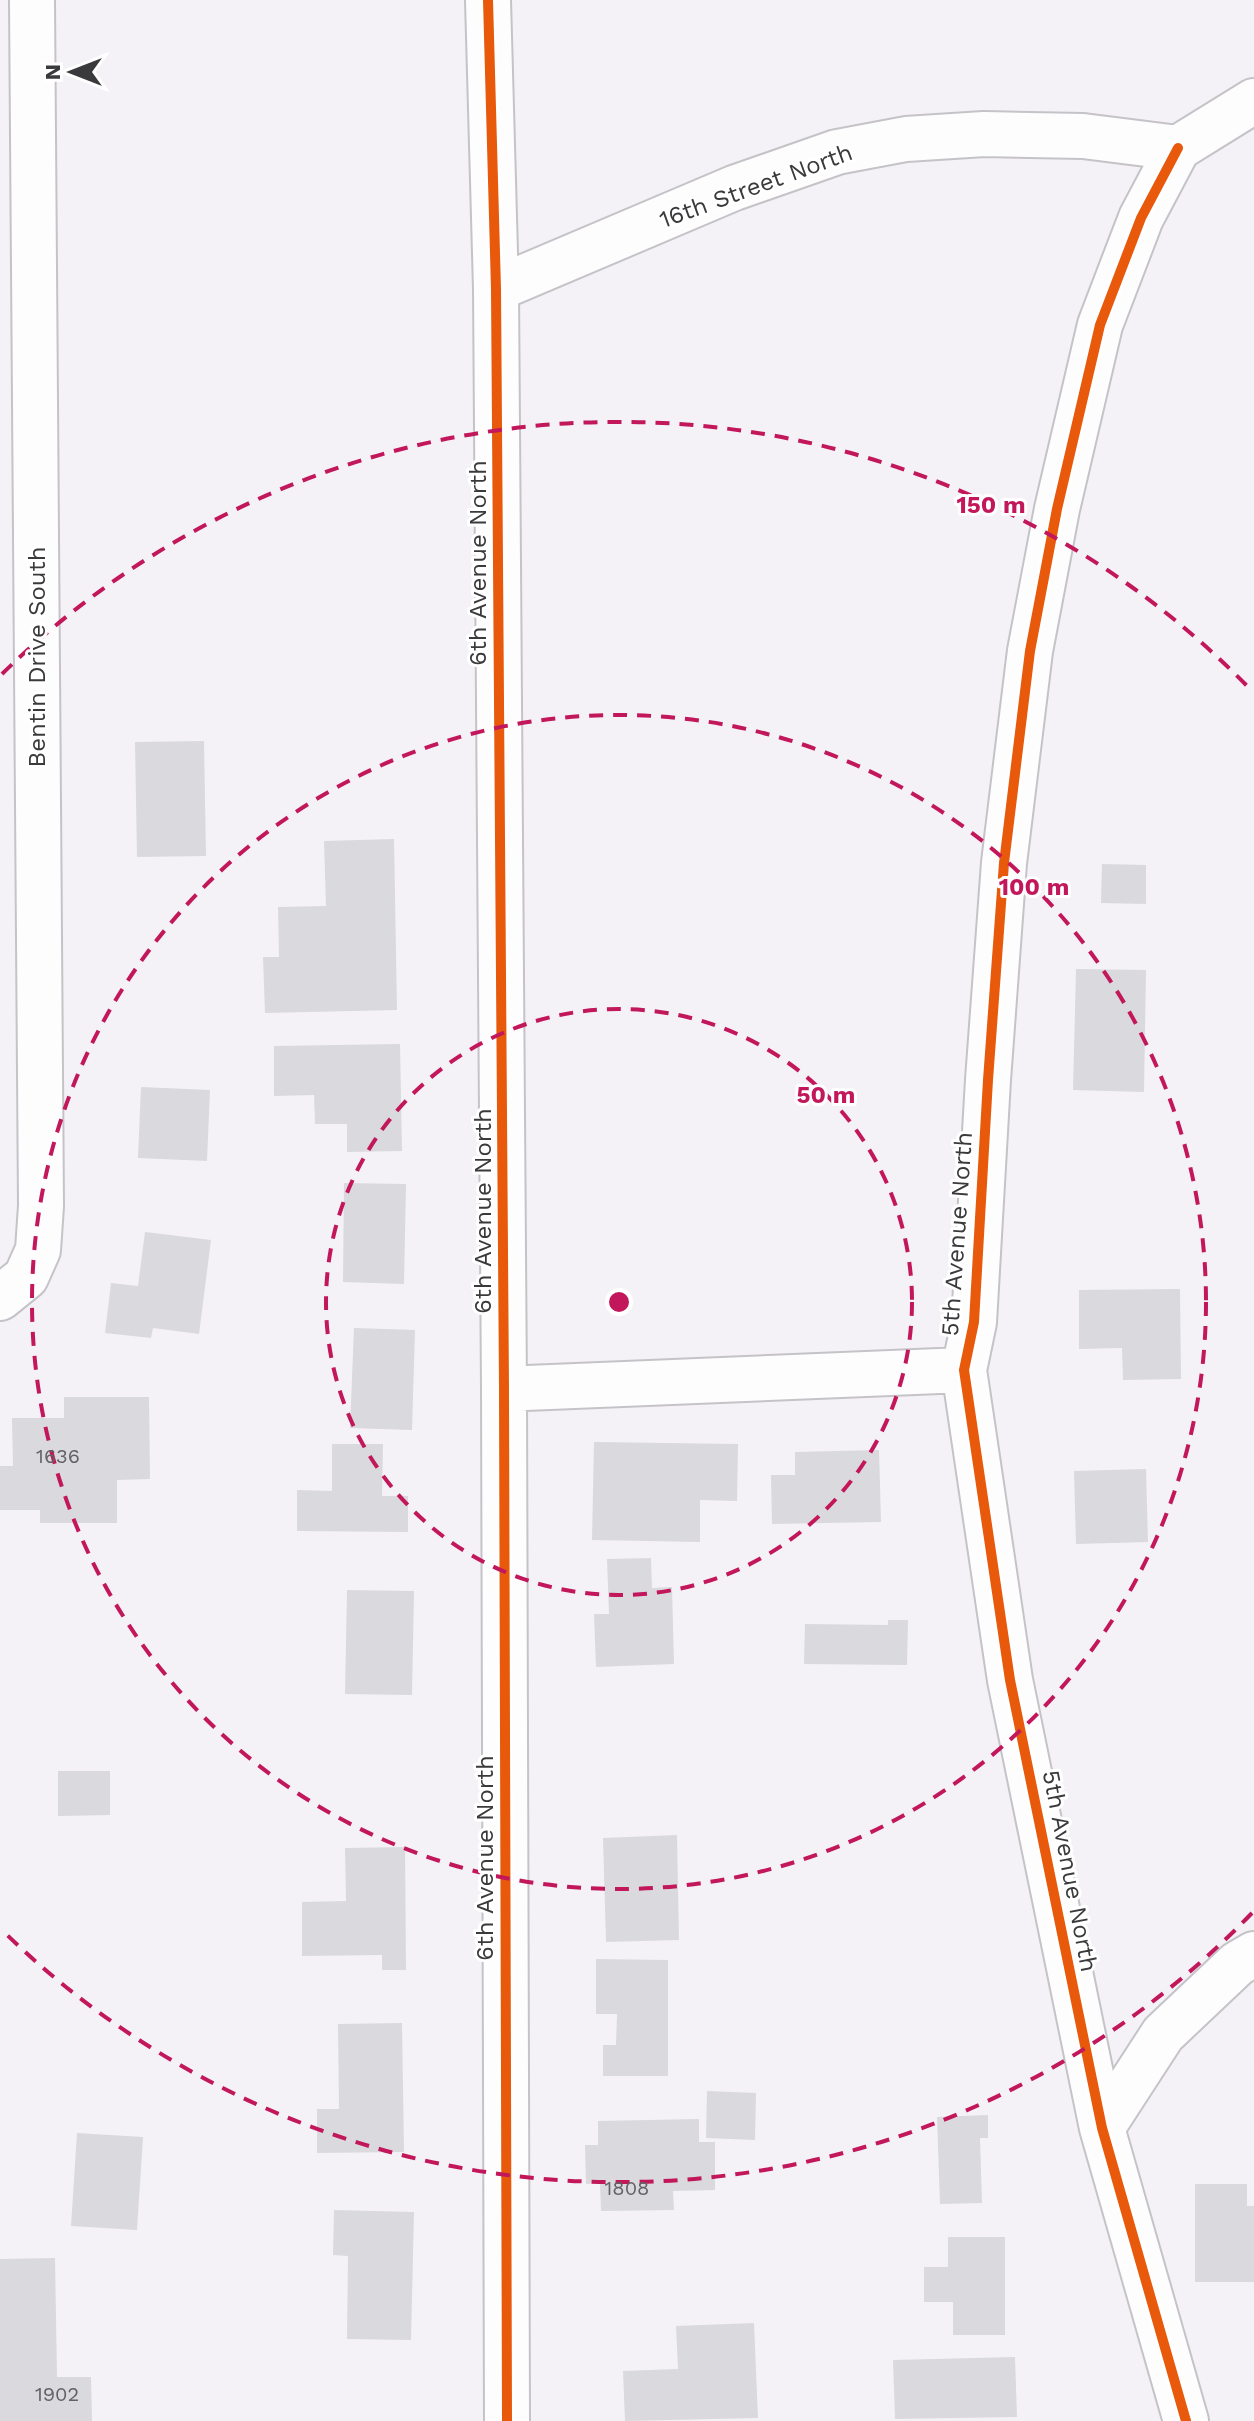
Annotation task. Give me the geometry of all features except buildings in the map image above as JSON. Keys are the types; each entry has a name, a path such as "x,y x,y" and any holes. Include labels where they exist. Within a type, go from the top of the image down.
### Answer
{"street":[{"name":"Bentin Drive South","path":"0,1298 26,1277 38,1250 41,1206 32,0"},
{"name":"6th Avenue North","path":"488,0 496,289 507,2421"},
{"path":"1178,148 1254,101"},
{"name":"16th Street North","path":"496,289 734,188 837,152 906,139 984,134 1083,136 1178,148"},
{"name":"5th Avenue North","path":"1178,148 1141,218 1100,325 1057,509 1030,651 1004,863 974,1322 964,1370 1010,1680 1102,2128 1186,2421"},
{"path":"504,1389 964,1370"},
{"path":"1102,2128 1163,2034 1237,1964 1254,1954"}],"cycle path":[{"path":"488,0 496,289 507,2421"},
{"path":"1178,148 1141,218 1100,325 1057,509 1030,651 1004,863 974,1322 964,1370 1010,1680 1102,2128 1186,2421"}]}
